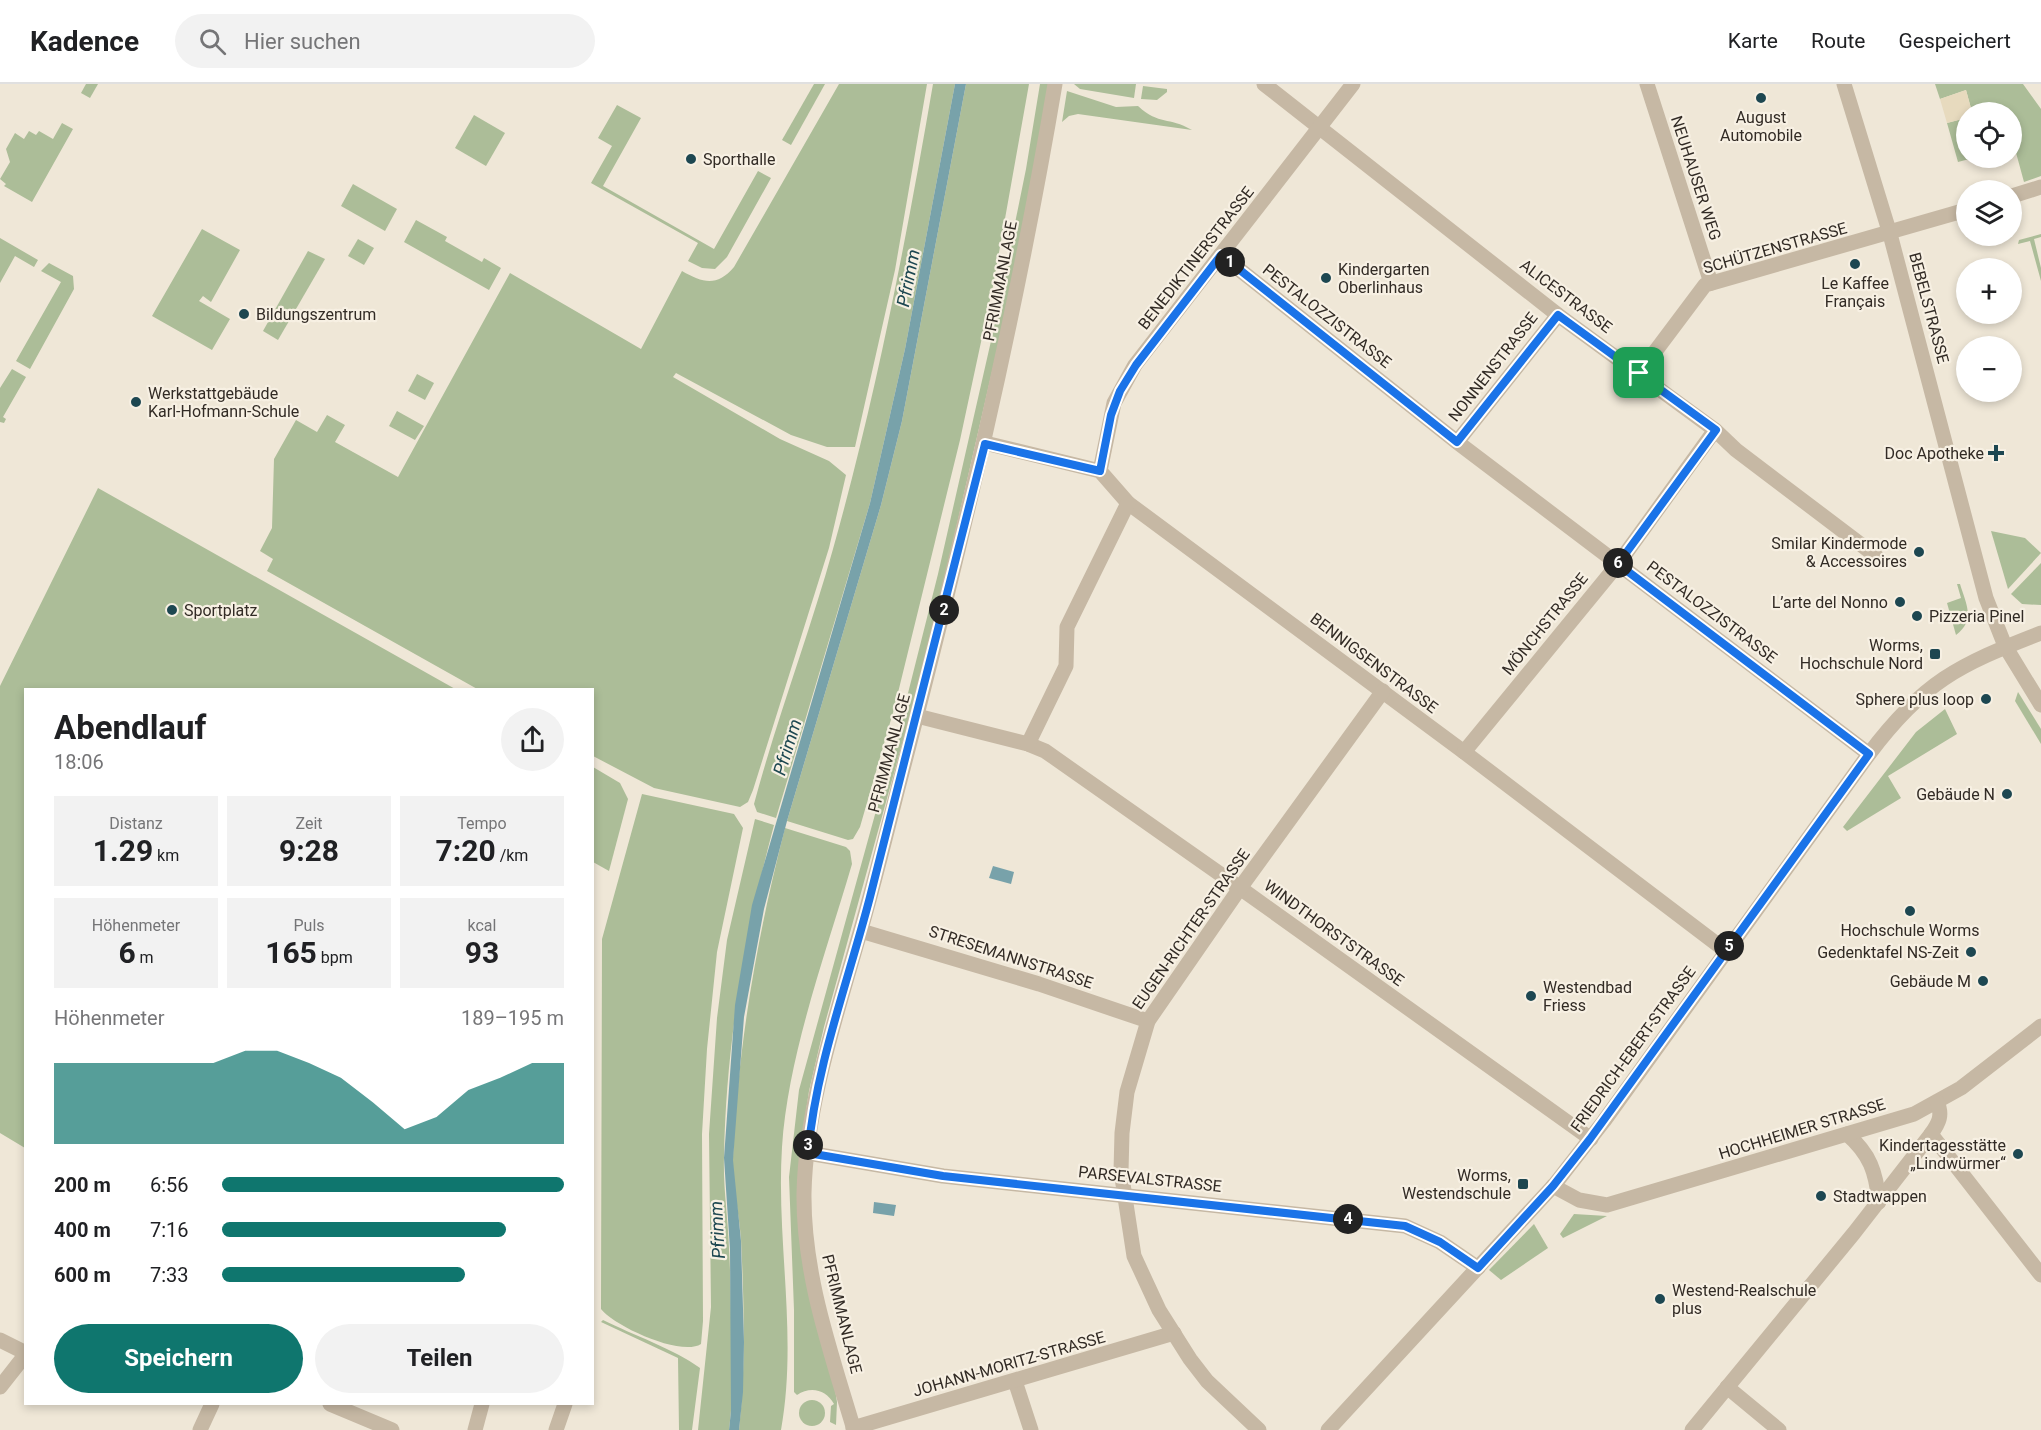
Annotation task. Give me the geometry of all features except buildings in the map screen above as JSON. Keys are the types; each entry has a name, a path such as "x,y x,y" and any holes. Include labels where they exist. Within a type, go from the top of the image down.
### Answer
{"street":[{"name":"PFRIMMANLAGE","path":"854,1429 820,1314 809,1263 804,1210 808,1153 822,1068 861,931 985,444 1020,278 1055,84"},
{"name":"ALICESTRASSE","path":"1264,84 1558,315 1716,430 1736,450 1876,556"},
{"name":"BENEDIKTINERSTRASSE","path":"1100,471 1111,415 1120,391 1136,365 1353,84"},
{"name":"NEUHAUSER WEG","path":"1647,84 1711,283"},
{"name":"BEBELSTRASSE","path":"1844,84 1890,234 1946,438 1986,598 2005,646 2041,705"},
{"path":"2022,193 2041,187"},
{"name":"SCHÜTZENSTRASSE","path":"1639,373 1705,285 1890,234 1956,213"},
{"name":"PESTALOZZISTRASSE","path":"1221,255 1457,442 1869,754"},
{"name":"NONNENSTRASSE","path":"1457,442 1558,315"},
{"name":"MÖNCHSTRASSE","path":"1464,752 1618,564 1716,430"},
{"path":"985,444 1100,471"},
{"name":"BENNIGSENSTRASSE","path":"1100,471 1128,503 1464,752 1726,951"},
{"path":"1028,744 1066,666 1067,627 1128,503"},
{"name":"FRIEDRICH-EBERT-STRASSE","path":"1478,1268 1553,1186 1590,1139 1869,754 1905,709 1933,685 1964,665 2005,646 2041,633"},
{"name":"EUGEN-RICHTER-STRASSE","path":"1259,1430 1207,1381 1159,1310 1134,1256 1124,1194 1122,1133 1127,1092 1148,1021 1240,888 1383,692"},
{"name":"WINDTHORSTSTRASSE","path":"917,716 1028,744 1045,751 1590,1139"},
{"name":"STRESEMANNSTRASSE","path":"861,931 1040,984 1148,1021"},
{"name":"HOCHHEIMER STRASSE","path":"1553,1186 1579,1200 1606,1204 1914,1114 1961,1088 2041,1026"},
{"path":"1692,1430 1879,1202 1931,1134 1940,1119 1941,1112 1937,1102"},
{"path":"1846,1134 1868,1157 1875,1170 1879,1202"},
{"path":"1931,1134 2041,1275"},
{"name":"PARSEVALSTRASSE","path":"808,1153 943,1176 1405,1226 1440,1242 1478,1268"},
{"path":"1328,1430 1478,1268"},
{"name":"JOHANN-MORITZ-STRASSE","path":"854,1429 1174,1333"},
{"path":"0,1340 24,1352"},
{"path":"0,1387 24,1356"},
{"path":"1015,1381 1031,1430"},
{"path":"1727,1387 1779,1430"},
{"path":"200,1430 212,1405"},
{"path":"332,1405 365,1425 392,1430"},
{"path":"476,1430 482,1405"},
{"path":"556,1430 565,1405"}],"green space":[{"path":"86,84 98,84 90,98 81,93"},
{"path":"814,84 825,84 791,145 782,140"},
{"path":"839,84 927,84 895,270 855,447 827,447 791,435 676,373 673,377 780,439 829,461 846,475 829,548 748,802 740,807 654,788 594,757 594,688 475,688 267,571 273,559 260,551 272,528 274,459 296,420 317,432 327,415 345,425 335,442 398,477 510,273 641,349 682,271 710,281 722,278 734,267"},
{"path":"933,84 955,84 905,349 870,503 776,818 757,812 754,804 824,581 849,492 901,260"},
{"path":"966,84 1029,84 993,286 960,440 894,709 860,827 853,839 848,840 787,821 881,505 902,421"},
{"path":"1040,84 1049,84 1011,289 929,646 824,1027 809,1091 800,1152 837,1402 836,1425 830,1422 831,1406 834,1404 827,1395 817,1390 807,1390 797,1395 794,1392 794,1310 789,1177 799,1090 903,713 938,574 991,341 1026,169"},
{"path":"1074,84 1136,84 1134,98 1080,89"},
{"path":"1935,84 2023,84 2041,109 2041,176 2024,182 2020,168 2022,168 2022,102 1969,102 1966,90 1940,99"},
{"path":"1143,86 1167,89 1167,92 1157,100 1141,99"},
{"path":"1067,91 1116,107 1138,106 1158,119 1177,123 1192,130 1078,114 1069,116 1062,122"},
{"path":"617,105 641,118 603,186 714,249 758,171 771,178 727,257 715,269 702,268 688,261 698,243 591,183 612,146 598,138"},
{"path":"474,115 505,133 486,166 455,148"},
{"path":"1956,121 1956,155 1947,123"},
{"path":"62,123 73,129 32,202 4,186 6,184 0,179 10,162 6,149 15,133 24,139 29,131 36,135 39,131 53,139"},
{"path":"353,184 397,209 385,231 341,206"},
{"path":"416,220 447,237 445,241 482,262 484,258 501,268 489,290 404,242"},
{"path":"202,229 240,250 211,302 203,296 199,301 230,319 212,350 152,316"},
{"path":"2041,234 2041,237 2034,239 2041,268 2041,281 2030,241 2022,243 2022,239"},
{"path":"0,238 38,260 34,267 15,256 0,283"},
{"path":"358,239 374,248 364,265 348,256"},
{"path":"308,251 325,259 278,340 263,331"},
{"path":"49,263 73,276 74,289 30,369 16,361 61,282 41,271"},
{"path":"12,369 26,377 3,417 6,419 4,423 0,422 0,388"},
{"path":"417,374 434,383 425,400 408,391"},
{"path":"397,411 424,426 415,440 389,426"},
{"path":"98,488 453,688 24,688 24,1147 0,1133 0,686"},
{"path":"1991,531 2025,538 2041,553 2008,589"},
{"path":"2041,563 2041,605 2022,604 2011,594"},
{"path":"1957,584 1960,584 1965,598 1968,618 1966,624 1956,635 1947,603 1961,598"},
{"path":"2018,692 2041,729 2041,744 2015,701"},
{"path":"1945,709 1957,734 1888,776 1901,798 1847,831 1843,827 1916,732"},
{"path":"594,768 620,783 628,799 609,871 594,863"},
{"path":"642,794 734,814 743,828 717,952 707,1049 702,1134 703,1321 701,1344 691,1347 648,1338 619,1323 601,1309 602,939"},
{"path":"755,819 774,825 746,948 729,1073 724,1168 731,1289 731,1411 729,1430 698,1430 711,1307 709,1134 717,1018 727,940"},
{"path":"785,828 846,847 850,851 852,864 800,1040 786,1112 781,1183 787,1359 786,1395 781,1430 739,1430 743,1382 744,1311 741,1239 733,1157 739,1074 750,991"},
{"path":"1574,1214 1607,1216 1563,1238 1560,1234"},
{"path":"1534,1224 1548,1248 1501,1280 1489,1270"},
{"path":"603,1320 666,1348 700,1368 692,1430 679,1430 678,1358 601,1322"},
{"path":"812,1400 821,1404 825,1413 821,1422 812,1426 803,1422 799,1413 803,1404"}],"shaded area":[{"path":"1966,90 1969,102 1956,102 1956,121 1947,123 1940,99"}],"water":[{"path":"955,84 966,84 902,421 881,505 787,821 764,909 744,1017 733,1160 741,1241 743,1392 739,1430 729,1430 731,1411 730,1250 724,1158 735,1005 752,905 870,503 905,349"},
{"path":"993,866 1014,872 1011,884 989,878"},
{"path":"874,1202 896,1205 894,1216 873,1213"}],"place":[{"name":"August Automobile","path":"1761,98"},
{"name":"Sporthalle","path":"691,159"},
{"name":"Le Kaffee Français","path":"1855,264"},
{"name":"Kindergarten Oberlinhaus","path":"1326,278"},
{"name":"Bildungszentrum","path":"244,314"},
{"name":"Werkstattgebäude Karl-Hofmann-Schule","path":"136,402"},
{"name":"Doc Apotheke","path":"1996,453"},
{"name":"Smilar Kindermode & Accessoires","path":"1919,552"},
{"name":"L’arte del Nonno","path":"1900,602"},
{"name":"Sportplatz","path":"172,610"},
{"name":"Pizzeria Pinel","path":"1917,616"},
{"name":"Worms, Hochschule Nord","path":"1935,654"},
{"name":"Sphere plus loop","path":"1986,699"},
{"name":"Gebäude N","path":"2007,794"},
{"name":"Hochschule Worms","path":"1910,911"},
{"name":"Gedenktafel NS-Zeit","path":"1971,952"},
{"name":"Gebäude M","path":"1983,981"},
{"name":"Westendbad Friess","path":"1531,996"},
{"name":"Kindertagesstätte „Lindwürmer“","path":"2018,1154"},
{"name":"Worms, Westendschule","path":"1523,1184"},
{"name":"Stadtwappen","path":"1821,1196"},
{"name":"Westend-Realschule plus","path":"1660,1299"}],"route":[{"path":"1221,255 1457,442 1558,315 1639,373 1716,430 1618,564 1869,754 1590,1139 1553,1186 1478,1268 1425,1233 1405,1226 943,1176 808,1153 822,1068 880,859 985,444 1100,471 1114,403 1120,391 1136,365 1221,255"}],"water label":[{"name":"Pfrimm","path":"908,278"},
{"name":"Pfrimm","path":"787,747"},
{"name":"Pfrimm","path":"717,1230"}]}
